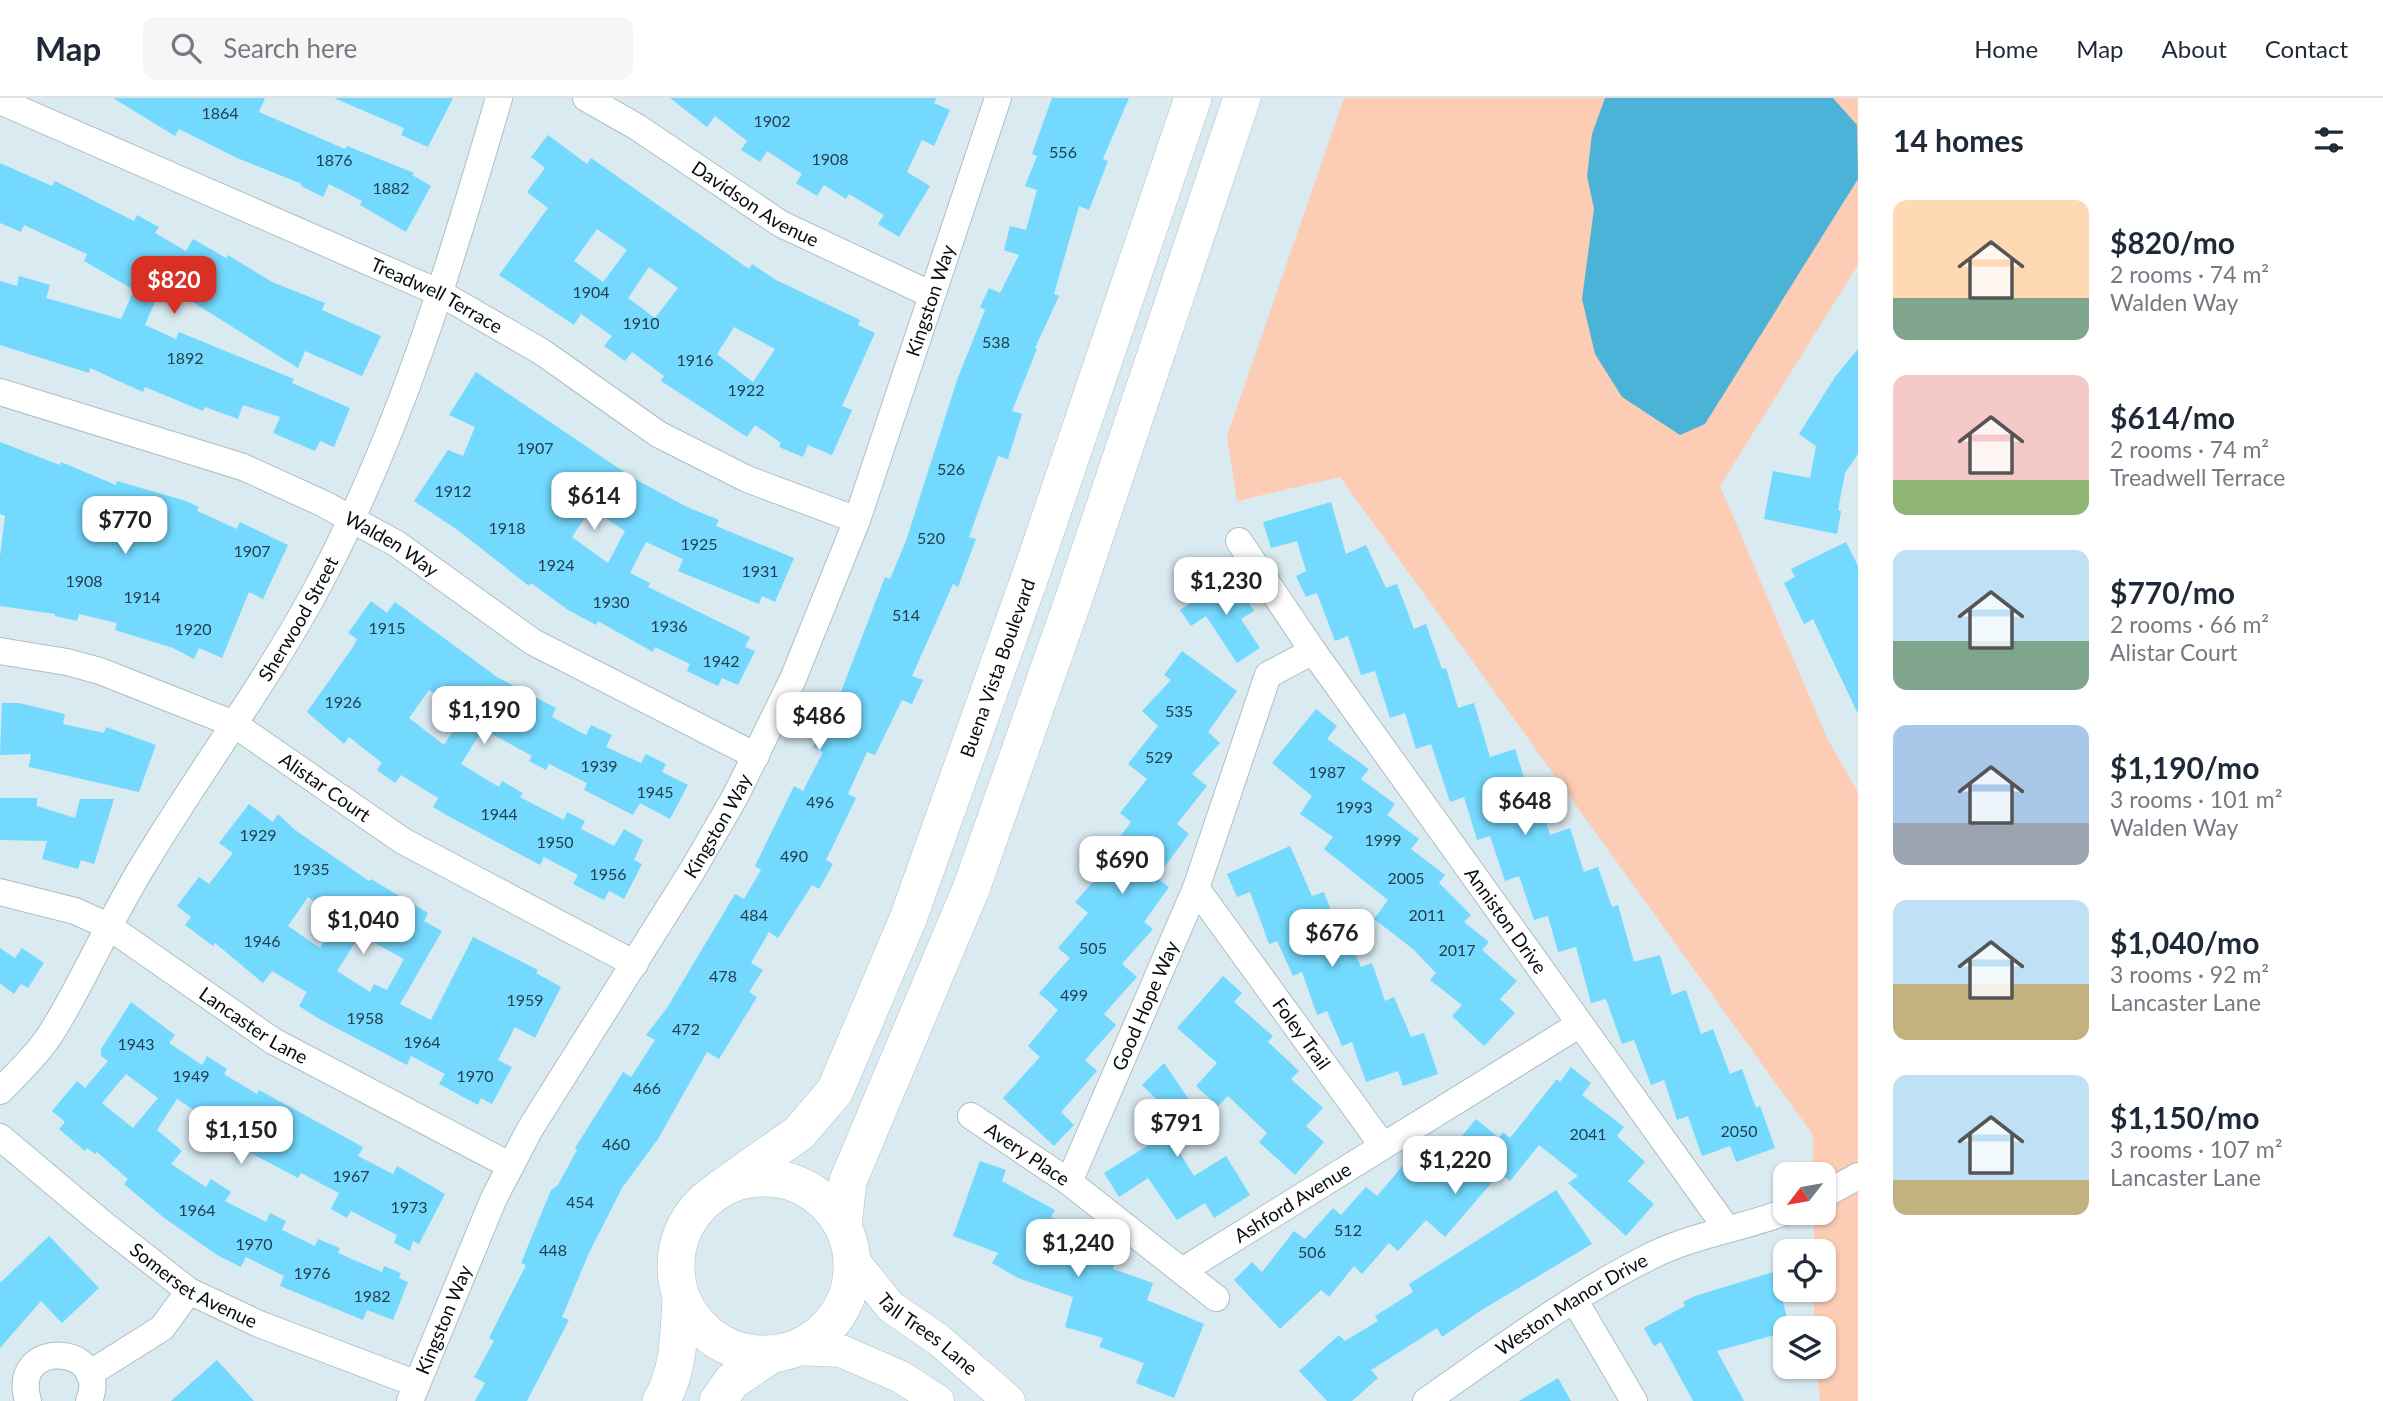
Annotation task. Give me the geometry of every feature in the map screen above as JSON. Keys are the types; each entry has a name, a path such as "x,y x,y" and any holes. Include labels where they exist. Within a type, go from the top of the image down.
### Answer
{"main road":[{"name":"Buena Vista Boulevard","path":"661,1401 669,1387 678,1341 681,1298 676,1273 677,1248 686,1223 701,1203 799,1133 835,1091 908,919 1031,574 1193,98"},
{"path":"718,1401 732,1381 784,1351 820,1335 838,1314 850,1287 847,1243 848,1181 971,889 1074,598 1242,98"},
{"name":"Buena Vista Boulevard","path":"721,1188 748,1178 776,1178 803,1186 826,1203 847,1243"},
{"name":"Buena Vista Boulevard","path":"681,1298 696,1322 718,1341 744,1352 784,1351"}],"street":[{"name":"Sherwood Street","path":"0,1091 54,1029 108,926 160,837 234,724 316,590 352,519 403,397 440,293 499,98"},
{"name":"Davidson Avenue","path":"586,98 637,128 781,224 932,295"},
{"name":"Kingston Way","path":"413,1393 460,1276 510,1166 560,1078 635,964 698,861 756,756 793,679 857,520 998,98"},
{"name":"Treadwell Terrace","path":"0,101 440,293 542,352 658,434 747,479 857,520"},
{"name":"Walden Way","path":"0,392 243,467 352,519 397,544 533,642 756,756"},
{"name":"Anniston Drive","path":"1239,541 1313,651 1727,1228"},
{"name":"Alistar Court","path":"0,651 67,662 100,671 234,724 403,841 635,964"},
{"name":"Good Hope Way","path":"1069,1182 1196,888 1268,675 1313,651"},
{"name":"Foley Trail","path":"1196,888 1383,1146"},
{"name":"Lancaster Lane","path":"0,892 75,911 108,926 273,1041 510,1166"},
{"name":"Ashford Avenue","path":"1182,1271 1580,1024"},
{"name":"Avery Place","path":"971,1116 1069,1182 1216,1298"},
{"name":"Somerset Avenue","path":"0,1137 112,1232 190,1291 413,1393"},
{"path":"1836,1188 1858,1176"},
{"name":"Weston Manor Drive","path":"1426,1401 1575,1301 1650,1256 1689,1239 1773,1215"},
{"name":"Tall Trees Lane","path":"847,1243 891,1307 948,1348 1009,1401"},
{"path":"89,1374 162,1328 190,1291"},
{"path":"1575,1301 1634,1401"},
{"path":"784,1351 841,1351 901,1377 938,1401"},
{"path":"28,1401 26,1382 29,1372 44,1357 65,1355 75,1359 89,1374 92,1385 89,1401"}],"shaded area":[{"path":"1344,98 1858,98 1858,265 1720,486 1828,740 1858,792 1858,1401 1820,1401 1818,1379 1836,1379 1836,1316 1814,1316 1814,1302 1836,1302 1836,1239 1814,1239 1814,1225 1836,1225 1836,1162 1813,1162 1813,1135 1340,477 1237,501 1227,436"}],"water":[{"path":"1605,98 1833,98 1857,125 1858,179 1705,424 1680,435 1622,397 1595,354 1582,299 1594,209 1587,176 1592,134"}],"building":[{"path":"113,98 265,98 259,112 345,149 347,146 414,173 412,175 431,186 406,232 360,205 362,201 329,184 323,197 301,186 302,184 237,158 179,129 175,136"},
{"path":"334,98 453,98 428,147 401,135 404,128"},
{"path":"670,98 937,98 934,103 950,110 934,146 922,140 907,172 930,186 899,237 878,224 884,215 849,194 846,199 824,185 817,196 796,183 802,174 767,151 760,162 741,150 747,141 715,116 707,127"},
{"path":"1052,98 1129,98 1103,159 1108,161 1089,210 1079,206 1054,294 1059,296 1035,348 1037,349 1012,411 1022,414 1008,459 998,456 969,537 976,539 958,587 953,584 912,676 923,680 912,704 902,700 875,755 867,752 848,794 856,798 826,860 833,864 819,889 812,885 778,938 769,932 751,963 763,970 749,992 757,997 719,1059 707,1052 658,1139 622,1188 589,1253 562,1317 569,1320 527,1401 475,1401 485,1383 474,1377 494,1341 489,1338 526,1265 521,1263 551,1190 558,1185 577,1150 575,1148 623,1072 631,1077 655,1040 646,1035 667,1008 735,894 744,899 761,870 755,866 794,786 803,791 823,752 813,747 823,726 831,718 885,577 890,579 906,541 957,380 985,310 980,307 989,288 1000,293 1019,255 1004,250 1010,226 1026,230 1037,190 1025,186 1037,156 1032,154"},
{"path":"548,135 587,164 591,158 749,269 752,264 776,280 860,320 858,325 875,333 842,406 852,410 832,455 808,445 803,457 779,447 781,443 755,425 747,437 661,381 664,376 632,352 625,361 604,346 612,336 581,314 574,325 499,275 548,208 527,192 545,168 531,157","holes":["597,229 627,250 603,282 574,261","649,267 678,288 655,318 628,298","734,327 775,349 753,382 717,354"]},
{"path":"0,163 52,186 55,181 134,221 137,215 159,227 155,233 186,251 193,239 226,258 228,255 272,282 325,303 322,310 381,336 362,376 305,351 298,368 172,289 169,295 160,290 145,325 176,339 179,332 294,379 292,383 350,408 334,447 320,441 315,451 273,433 280,417 243,405 238,419 205,407 203,411 145,387 143,392 90,368 89,373 0,345 0,281 17,286 19,276 50,285 46,298 121,319 134,290 84,261 87,254 24,225 21,232 0,223"},
{"path":"1858,349 1858,454 1845,473 1838,510 1841,511 1837,534 1764,519 1773,471 1810,478 1816,446 1799,434 1835,377"},
{"path":"476,372 633,478 687,507 719,520 716,526 794,558 775,602 762,596 759,604 678,571 683,559 646,542 630,573 650,583 648,587 750,637 745,647 755,651 738,685 722,678 718,686 687,671 690,664 655,647 653,652 598,621 596,625 568,610 531,583 529,586 459,531 414,501 448,450 463,456 475,427 449,415","holes":["591,508 625,531 608,563 572,537"]},
{"path":"0,442 60,465 61,462 116,485 117,481 186,501 199,507 197,511 237,529 240,522 288,545 263,599 249,592 222,658 199,648 194,659 173,648 115,630 117,623 79,614 77,621 55,614 0,606 0,556 5,516 0,514"},
{"path":"1331,502 1346,554 1366,545 1386,588 1397,584 1414,629 1426,624 1442,669 1446,668 1458,708 1474,703 1490,757 1515,749 1529,793 1537,791 1550,835 1570,828 1584,872 1598,867 1612,907 1618,905 1634,962 1660,955 1672,995 1686,990 1701,1034 1713,1029 1730,1074 1742,1069 1756,1108 1760,1106 1775,1148 1736,1162 1730,1146 1702,1156 1688,1116 1677,1120 1664,1080 1651,1085 1634,1040 1622,1044 1606,999 1591,1003 1576,947 1558,952 1548,916 1534,920 1519,876 1505,881 1490,836 1477,840 1464,797 1450,802 1431,744 1416,749 1405,713 1390,718 1375,671 1361,675 1348,636 1335,641 1317,593 1306,597 1296,576 1306,571 1297,541 1271,548 1263,522"},
{"path":"1846,542 1858,566 1858,714 1813,619 1804,624 1784,583 1795,577 1791,569"},
{"path":"1232,577 1254,611 1241,619 1260,648 1237,663 1206,616 1191,626 1180,610"},
{"path":"371,601 387,613 395,602 497,677 556,708 552,717 586,735 591,725 612,735 606,747 641,763 646,754 666,764 662,772 688,785 670,819 640,803 633,815 584,790 587,783 549,764 546,770 529,761 532,756 483,729 461,764 499,787 502,781 523,793 520,797 564,820 567,812 585,821 581,829 614,846 624,829 643,840 634,860 642,864 624,899 609,891 604,900 573,884 578,875 544,857 540,865 448,816 433,807 438,798 401,775 395,783 377,770 382,763 349,737 344,744 307,712 353,647 357,639 348,633","holes":["429,690 465,712 444,745 409,718"]},
{"path":"1182,651 1237,691 1208,732 1220,743 1192,774 1207,786 1177,824 1189,834 1156,878 1169,887 1144,922 1153,929 1122,964 1137,977 1104,1014 1116,1025 1085,1060 1097,1071 1061,1112 1074,1125 1054,1146 1003,1098 1040,1057 1028,1046 1058,1010 1039,993 1070,958 1058,948 1088,913 1075,902 1102,872 1097,868 1131,822 1120,813 1147,779 1128,764 1158,726 1142,711 1171,680 1164,675"},
{"path":"2,703 19,703 65,714 63,724 104,733 106,727 156,745 139,792 29,767 31,754 0,755"},
{"path":"1316,709 1337,726 1327,739 1369,769 1361,779 1395,804 1387,815 1419,839 1411,849 1445,875 1439,883 1471,915 1464,922 1489,942 1482,950 1517,981 1500,999 1515,1013 1484,1046 1452,1016 1462,1005 1430,980 1436,973 1413,949 1374,919 1388,900 1324,849 1333,837 1300,814 1312,796 1272,763"},
{"path":"0,798 37,798 37,806 75,818 80,799 114,799 94,864 81,860 78,869 42,859 47,841 0,840"},
{"path":"249,804 273,822 278,814 295,830 369,881 371,879 428,913 424,921 442,931 400,1004 431,1020 473,937 538,970 536,973 561,987 535,1038 515,1027 498,1060 512,1067 492,1104 481,1098 478,1105 439,1084 445,1074 411,1056 407,1065 321,1020 299,1006 307,992 272,971 263,983 215,943 213,946 185,925 191,917 177,906 199,877 209,884 233,853 219,843","holes":["308,897 337,919 320,948 288,926","360,935 404,959 387,990 374,984 370,992 337,971"]},
{"path":"1290,846 1312,896 1324,892 1338,929 1343,927 1361,967 1372,963 1385,1001 1394,997 1411,1037 1424,1033 1438,1074 1403,1086 1398,1071 1366,1082 1352,1042 1342,1046 1327,1011 1317,1015 1302,972 1293,976 1277,941 1269,944 1250,892 1237,897 1227,874"},
{"path":"0,948 15,958 22,948 44,963 28,988 21,984 14,994 0,983"},
{"path":"1223,976 1242,993 1234,1002 1273,1036 1268,1042 1299,1071 1291,1079 1323,1108 1306,1126 1324,1142 1295,1175 1259,1142 1267,1133 1228,1096 1218,1106 1196,1086 1217,1063 1177,1028"},
{"path":"131,1002 175,1035 169,1043 202,1065 207,1056 227,1069 224,1074 257,1094 259,1090 363,1147 358,1156 393,1174 397,1166 445,1194 419,1244 413,1241 410,1251 394,1243 397,1235 351,1211 347,1218 331,1209 339,1193 301,1173 298,1178 249,1152 247,1155 202,1129 208,1119 177,1099 157,1130 182,1151 171,1164 206,1187 211,1179 231,1192 225,1201 266,1222 270,1213 286,1221 282,1230 315,1246 318,1239 340,1248 338,1253 382,1272 384,1266 401,1273 399,1278 408,1282 393,1320 367,1310 363,1320 280,1286 284,1276 246,1257 241,1267 217,1255 163,1217 124,1184 128,1179 97,1152 95,1154 87,1148 85,1151 59,1129 65,1122 52,1111 77,1081 85,1088 108,1061 101,1056 101,1049","holes":["126,1074 158,1098 133,1128 102,1103"]},
{"path":"1164,1063 1203,1120 1176,1147 1194,1176 1226,1156 1250,1195 1214,1218 1205,1203 1177,1220 1148,1178 1119,1197 1104,1173 1150,1144 1145,1136 1174,1117 1142,1085"},
{"path":"1571,1067 1591,1083 1582,1095 1624,1127 1617,1136 1645,1162 1628,1181 1654,1204 1626,1236 1568,1183 1578,1176 1539,1145 1510,1181 1500,1173 1445,1237 1426,1220 1398,1251 1389,1243 1362,1274 1354,1266 1329,1297 1321,1290 1280,1329 1234,1280 1252,1262 1262,1272 1294,1231 1305,1239 1333,1208 1341,1215 1366,1187 1377,1196 1406,1162 1416,1170 1443,1138 1453,1147 1476,1119 1499,1138 1503,1132 1510,1138 1557,1079 1560,1082"},
{"path":"980,1161 1006,1170 1002,1181 1055,1210 1051,1217 1085,1230 1080,1245 1117,1256 1113,1269 1153,1283 1147,1300 1204,1324 1174,1398 1136,1383 1144,1363 1099,1347 1103,1338 1065,1327 1073,1297 1018,1278 992,1263 998,1253 953,1236"},
{"path":"1556,1190 1592,1244 1442,1337 1437,1328 1371,1370 1378,1378 1352,1401 1327,1401 1299,1371 1339,1335 1345,1341 1378,1321 1375,1316 1413,1292 1409,1284"},
{"path":"49,1236 99,1288 62,1323 41,1301 0,1348 0,1283"},
{"path":"1773,1272 1773,1302 1783,1302 1787,1316 1773,1316 1773,1335 1717,1351 1744,1401 1693,1401 1661,1342 1654,1346 1644,1328 1685,1306 1683,1302"},
{"path":"217,1360 254,1401 171,1401"},
{"path":"1558,1378 1571,1401 1519,1401"}]}
